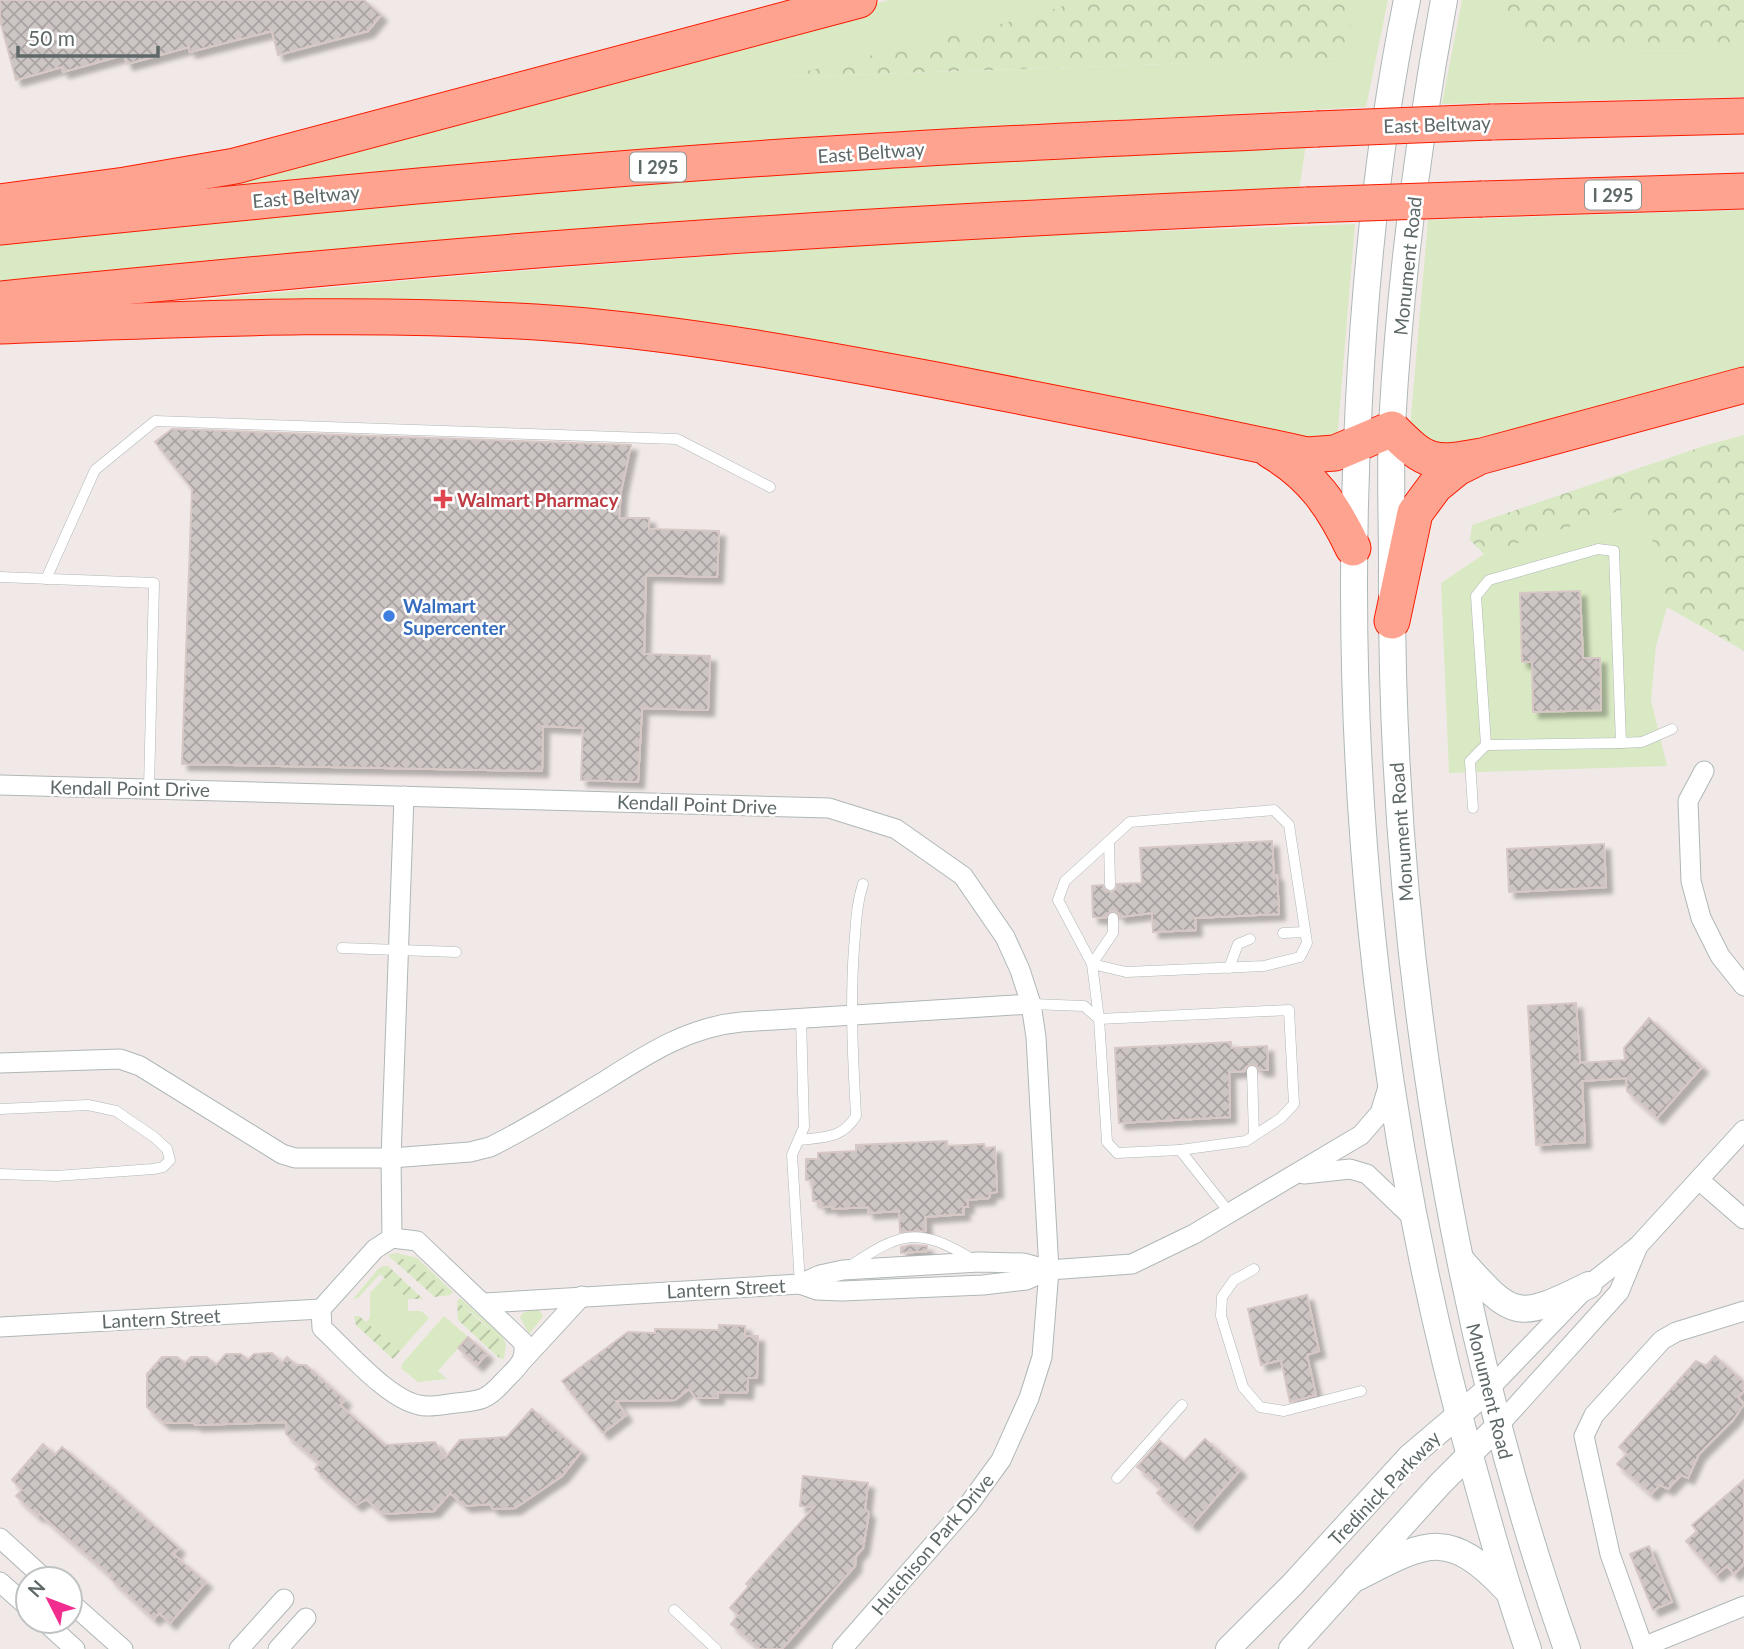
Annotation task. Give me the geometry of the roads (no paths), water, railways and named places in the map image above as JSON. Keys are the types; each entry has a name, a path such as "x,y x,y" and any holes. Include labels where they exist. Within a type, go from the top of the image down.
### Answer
{"highway":[{"path":"0,202 125,185 235,166 859,0"},
{"name":"East Beltway","path":"0,227 254,200 877,151 1490,122 1744,116"},
{"name":"I 295","path":"0,299 616,244 1012,219 1307,205 1744,191"},
{"path":"0,327 385,315 567,325 722,342 873,368 1307,454 1335,453 1392,429 1414,452 1432,460 1455,461 1744,385"},
{"path":"1262,445 1309,478 1341,524 1353,548"},
{"path":"1392,621 1415,513 1435,486 1457,468 1482,456"}],"main road":[{"name":"Monument Road","path":"1406,0 1372,234 1362,337 1353,548 1362,846 1390,1080 1420,1257 1458,1415 1528,1649"},
{"name":"Monument Road","path":"1444,0 1431,71 1409,233 1392,429 1392,692 1405,895 1426,1064 1460,1258 1498,1426 1567,1649"},
{"path":"1460,1258 1491,1294 1509,1306 1525,1310 1536,1310 1589,1285"},
{"path":"1356,1578 1415,1549 1444,1546 1460,1550 1475,1560 1509,1592"}],"street":[{"path":"1704,771 1688,801 1691,881 1701,918 1720,956 1744,986"},
{"name":"Kendall Point Drive","path":"0,785 829,808 896,829 963,876 1005,937 1020,970 1031,1004 1036,1037 1049,1270"},
{"path":"393,1238 391,1157 404,796"},
{"path":"0,1063 120,1059 140,1066 282,1154 310,1160 471,1153 490,1147 681,1036 707,1027 737,1022 1031,1004"},
{"name":"Lantern Street","path":"485,1303 800,1284 820,1275 843,1270 979,1262 1023,1263 1049,1270 1132,1264 1194,1234 1362,1135 1380,1113 1390,1080"},
{"name":"Tredinick Parkway","path":"1228,1649 1409,1457 1489,1390 1589,1285 1638,1246 1744,1130"},
{"path":"1289,1176 1350,1169 1367,1174 1414,1219"},
{"path":"1699,1180 1742,1217"},
{"path":"523,1360 526,1352 523,1342 418,1241 393,1238 375,1249 321,1309 322,1328 391,1392 405,1401 422,1406 482,1401 495,1392 582,1296"},
{"name":"Tredinick Parkway","path":"1290,1649 1619,1292 1638,1246"},
{"name":"Lantern Street","path":"800,1284 817,1290 842,1291 970,1285 1026,1280 1049,1270"},
{"name":"Hutchison Park Drive","path":"842,1649 970,1504 1001,1460 1029,1398 1042,1357 1049,1270"},
{"name":"Lantern Street","path":"0,1328 321,1309"},
{"path":"1744,1311 1676,1332 1662,1340 1594,1415 1584,1436 1610,1553 1644,1648 1744,1606"},
{"path":"0,1538 30,1565"},
{"path":"0,1581 14,1594"},
{"path":"239,1649 284,1599"},
{"path":"84,1614 123,1649"},
{"path":"278,1649 306,1618"},
{"path":"60,1635 75,1649"}],"lane":[{"path":"46,579 95,470 155,421 677,439 770,487"},
{"path":"1486,745 1476,596 1489,580 1598,549 1614,551 1620,743"},
{"path":"0,578 154,583 149,788"},
{"path":"1473,808 1470,761 1486,745 1642,742 1672,729"},
{"path":"1031,1004 1084,1006 1099,1019 1289,1010 1294,1104 1281,1118 1246,1141 1180,1150 1117,1153 1107,1142 1099,1019 1092,964 1058,900 1065,881 1130,822 1274,810 1289,825 1307,943 1300,957 1264,966 1126,972 1092,964"},
{"path":"1110,841 1110,885"},
{"path":"799,1140 830,1137 848,1129 856,1116 852,1015 858,900 863,884"},
{"path":"1092,964 1112,933 1114,918"},
{"path":"1283,933 1305,932"},
{"path":"1229,968 1238,944 1250,939"},
{"path":"342,948 456,952"},
{"path":"800,1284 792,1155 804,1127 801,1018"},
{"path":"1252,1071 1254,1135"},
{"path":"0,1110 88,1105 116,1111 154,1137 167,1149 170,1160 163,1167 153,1169 56,1175 0,1174"},
{"path":"1180,1150 1229,1212"},
{"path":"843,1270 899,1238 928,1237 979,1262"},
{"path":"1254,1269 1234,1280 1222,1297 1222,1316 1243,1387 1260,1407 1283,1411 1361,1391"},
{"path":"1117,1478 1182,1405"},
{"path":"674,1611 716,1649"}],"place":[{"name":"Walmart Pharmacy","path":"443,499"},
{"name":"Walmart Supercenter","path":"389,616"}]}
